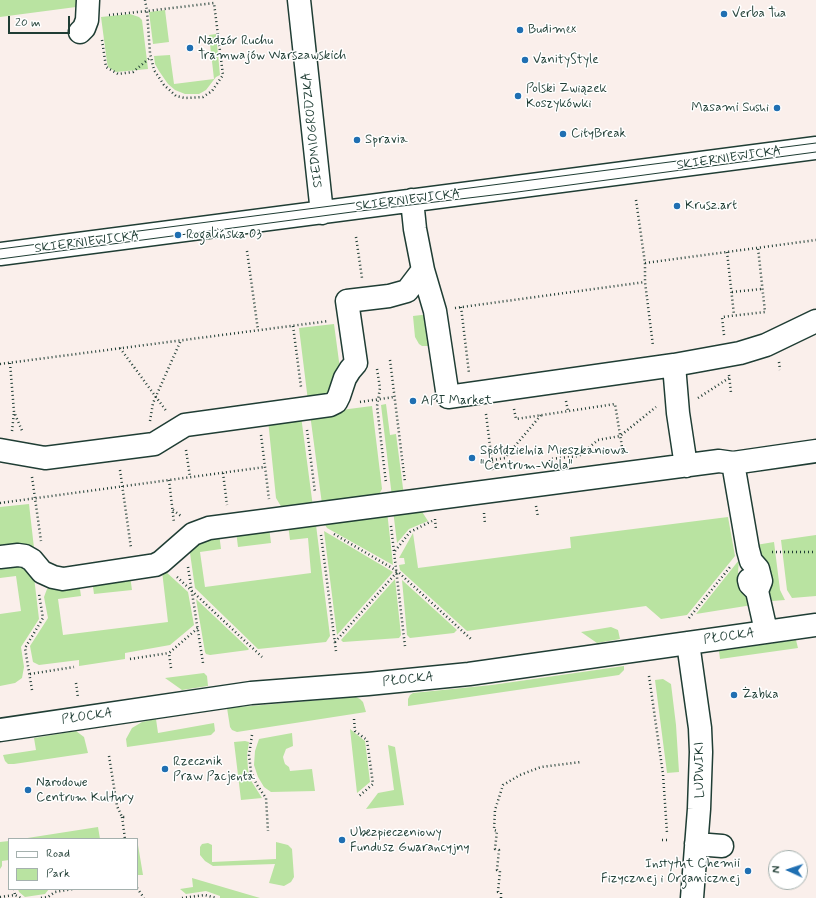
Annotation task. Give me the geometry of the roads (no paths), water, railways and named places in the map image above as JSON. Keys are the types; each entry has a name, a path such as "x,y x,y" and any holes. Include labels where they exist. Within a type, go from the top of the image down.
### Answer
{"street":[{"path":"80,32 84,28 87,20 88,0"},
{"name":"SIEDMIOGRODZKA","path":"298,0 322,213"},
{"name":"SKIERNIEWICKA","path":"0,254 816,148"},
{"path":"412,200 415,229 423,270 431,292 435,311 448,397 665,366 726,355 766,345 816,321"},
{"path":"0,450 45,458 117,449 154,444 185,425 330,406 336,402 345,378 356,364 347,301 389,296 408,291 423,270"},
{"path":"665,366 676,390 686,466"},
{"path":"0,557 25,556 53,577 63,579 155,565 161,562 193,534 202,530 230,525 272,520 319,520 398,503 719,461 733,463 816,451"},
{"path":"733,463 748,550 745,561 758,569 761,581 757,591 766,631"},
{"name":"PŁOCKA","path":"0,730 251,693 469,674 816,625"},
{"name":"LUDWIKI","path":"688,643 700,728 701,752 701,776 692,898"},
{"path":"696,844 722,846"}],"tram line":[{"path":"0,249 816,143"},
{"path":"0,259 816,152"}],"place":[{"name":"Verba Tua","path":"724,14"},
{"name":"Budimex","path":"520,30"},
{"name":"Nadzór Ruchu Tramwajów Warszawskich","path":"190,48"},
{"name":"VanityStyle","path":"525,60"},
{"name":"Polski Związek Koszykówki","path":"518,96"},
{"name":"Masami Sushi","path":"777,108"},
{"name":"CityBreak","path":"563,134"},
{"name":"Spravia","path":"357,140"},
{"name":"Krusz.art","path":"677,206"},
{"name":"Rogalińska 03","path":"178,235"},
{"name":"API Market","path":"413,401"},
{"name":"Spółdzielnia Mieszkaniowa \"Centrum-Wola\"","path":"472,458"},
{"name":"Żabka","path":"734,695"},
{"name":"Rzecznik Praw Pacjenta","path":"165,769"},
{"name":"Narodowe Centrum Kultury","path":"28,790"},
{"name":"Ubezpieczeniowy Fundusz Gwarancyjny","path":"342,840"},
{"name":"Instytut Chemii Fizycznej i Organicznej","path":"748,871"}]}
